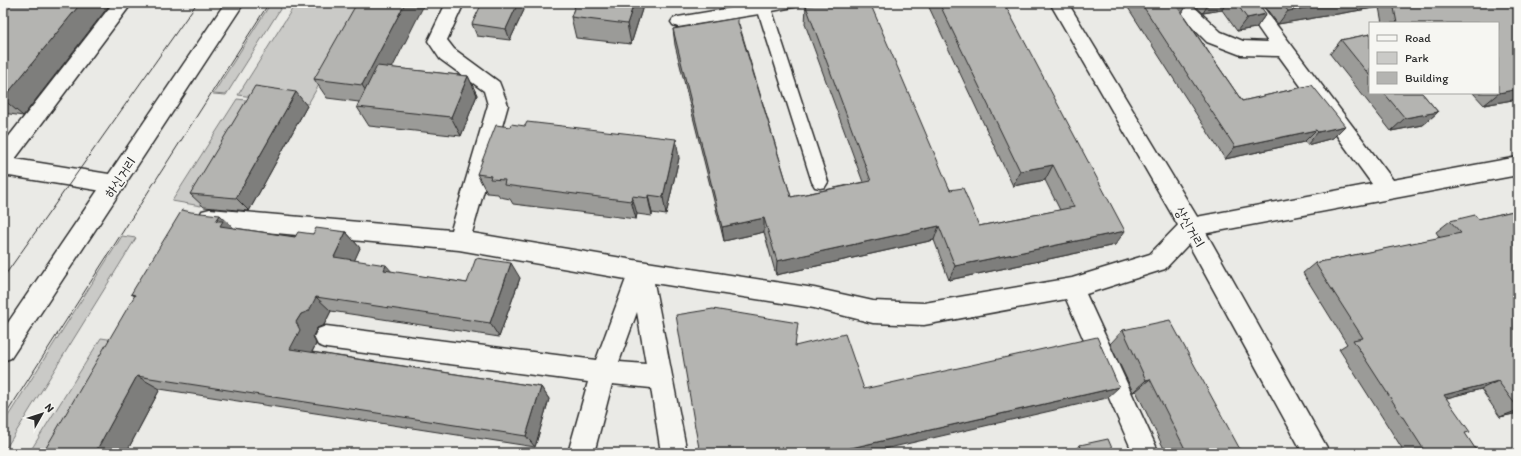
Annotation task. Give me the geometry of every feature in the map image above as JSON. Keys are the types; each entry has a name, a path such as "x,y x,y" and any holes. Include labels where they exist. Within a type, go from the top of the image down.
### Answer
{"street":[{"path":"3,160 123,3"},
{"name":"하신거리","path":"3,350 235,3"},
{"path":"455,3 437,41 447,54 492,87 498,105 459,240"},
{"name":"상신거리","path":"1059,3 1191,227 1317,453"},
{"path":"1179,3 1214,37 1241,48 1284,49"},
{"path":"1250,3 1388,190"},
{"path":"3,166 115,184"},
{"path":"210,218 459,240 640,271 814,298 873,312 924,314 1072,288 1157,262 1191,227 1518,166"},
{"path":"581,453 603,372 640,271"},
{"path":"640,271 662,377 674,453"},
{"path":"1072,288 1146,453"},
{"path":"326,337 603,372 662,377"}],"lane":[{"path":"678,22 794,3"},
{"path":"764,8 820,182"}],"green space":[{"path":"271,3 284,3 226,95 213,94"},
{"path":"296,3 366,3 308,104 238,95"},
{"path":"237,99 263,102 201,206 172,201"},
{"path":"122,236 136,238 3,453 3,424"},
{"path":"101,338 128,342 61,453 29,453"}],"building":[{"path":"3,3 81,3 3,99"},
{"path":"357,3 405,3 362,85 314,79"},
{"path":"482,3 518,3 506,29 472,24"},
{"path":"576,3 634,3 627,24 571,17"},
{"path":"823,3 870,3 950,190 963,188 979,226 1074,207 1053,165 1020,171 939,3 1004,3 1125,231 955,266 939,226 777,261 764,218 722,227 673,29 738,18 738,23 791,197 871,181 806,6"},
{"path":"1141,3 1188,3 1176,5 1242,101 1312,85 1345,126 1318,132 1316,130 1235,147"},
{"path":"1236,3 1258,3 1266,14 1247,18"},
{"path":"1282,3 1333,3 1288,11"},
{"path":"1393,3 1518,3 1518,89 1499,93 1499,22 1397,22"},
{"path":"1369,34 1369,75 1341,40"},
{"path":"377,66 468,76 451,117 357,107"},
{"path":"255,86 296,92 236,198 190,194"},
{"path":"1385,94 1423,94 1438,112 1405,118"},
{"path":"527,122 676,139 663,197 648,195 648,198 632,196 631,201 504,185 505,180 490,179 491,176 477,174 496,125 510,127 511,124 525,126"},
{"path":"182,210 220,215 216,221 223,221 220,226 295,237 298,232 313,234 316,228 346,232 334,257 386,265 384,270 467,283 476,258 511,263 490,323 316,297 309,311 301,314 296,322 300,330 290,349 541,387 526,436 137,376 95,453 43,453 135,295 131,294"},
{"path":"1518,210 1518,408 1498,381 1444,395 1470,432 1465,433 1478,453 1426,453 1353,340 1363,338 1315,263 1461,233 1450,221 1475,215 1478,219"},
{"path":"713,309 798,323 795,346 845,334 864,389 1097,337 1119,387 829,453 700,453 676,315"},
{"path":"1170,320 1242,453 1187,453 1150,379 1146,380 1123,330"},
{"path":"1108,439 1114,453 1083,453 1080,445"}],"tram line":[{"path":"3,278 197,3"},
{"path":"3,419 269,3"}]}
